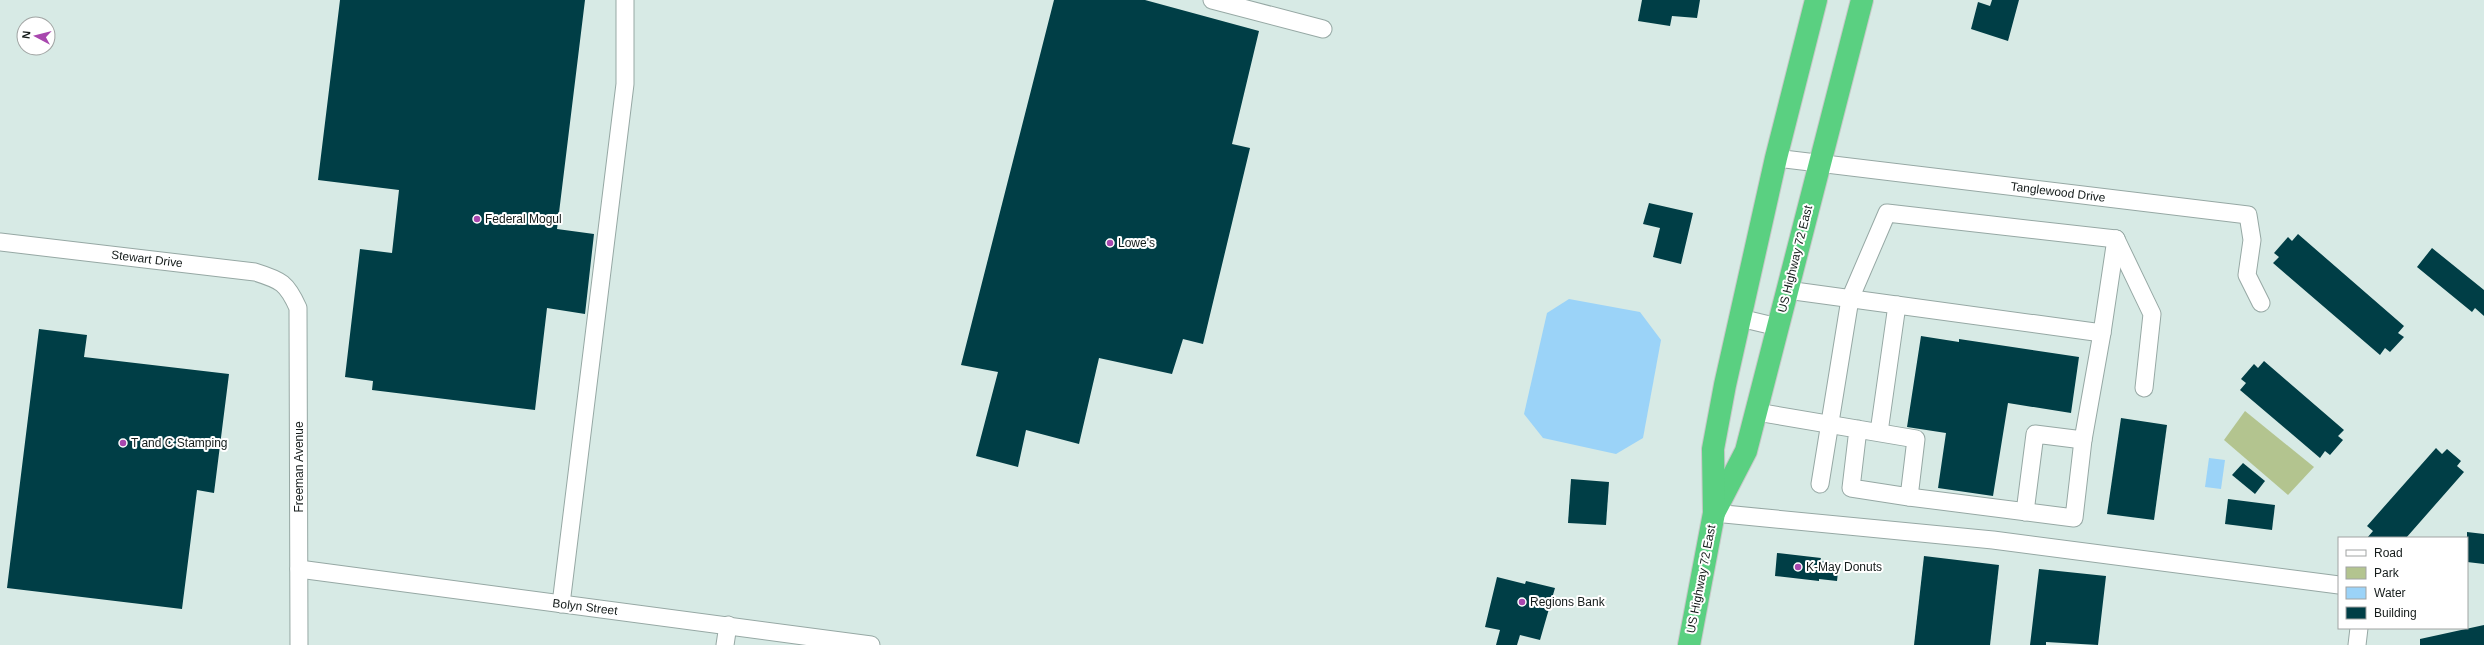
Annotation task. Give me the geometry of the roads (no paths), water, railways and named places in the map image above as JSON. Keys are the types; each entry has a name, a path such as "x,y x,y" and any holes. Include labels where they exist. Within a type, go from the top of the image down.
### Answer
{"highway":[{"name":"US Highway 72 East","path":"1689,645 1714,513 1713,449 1740,318 1776,158 1816,0"},
{"name":"US Highway 72 East","path":"1714,513 1746,451 1862,0"}],"street":[{"path":"561,604 625,84 625,0"},
{"path":"1212,0 1323,29"},
{"name":"Tanglewood Drive","path":"1776,158 2248,215 2252,240 2247,275 2261,303"},
{"path":"1820,484 1850,299 1888,213 2116,239"},
{"path":"1858,429 1851,488 2074,518 2083,440 2102,333 2116,239"},
{"path":"2116,239 2152,314 2144,388"},
{"name":"Stewart Drive","path":"0,242 255,272 274,278 290,290"},
{"name":"Freeman Avenue","path":"290,290 298,308 299,645"},
{"path":"1787,290 2102,333"},
{"path":"1879,432 1897,305"},
{"path":"1740,318 1778,327"},
{"path":"1756,412 1916,439 1909,497"},
{"path":"2025,512 2034,434 2083,440"},
{"path":"1714,513 1993,540 2338,585"},
{"name":"Bolyn Street","path":"299,569 871,645"},
{"path":"725,645 728,625"},
{"path":"2357,645 2358,629"}],"water":[{"path":"1569,299 1640,312 1661,340 1643,438 1616,454 1543,438 1524,414 1547,313"},
{"path":"2209,458 2225,460 2221,489 2205,487"}],"place":[{"name":"Federal Mogul","path":"477,219"},
{"name":"Lowe's","path":"1110,243"},
{"name":"T and C Stamping","path":"123,443"},
{"name":"K-May Donuts","path":"1798,567"},
{"name":"Regions Bank","path":"1522,602"}]}
